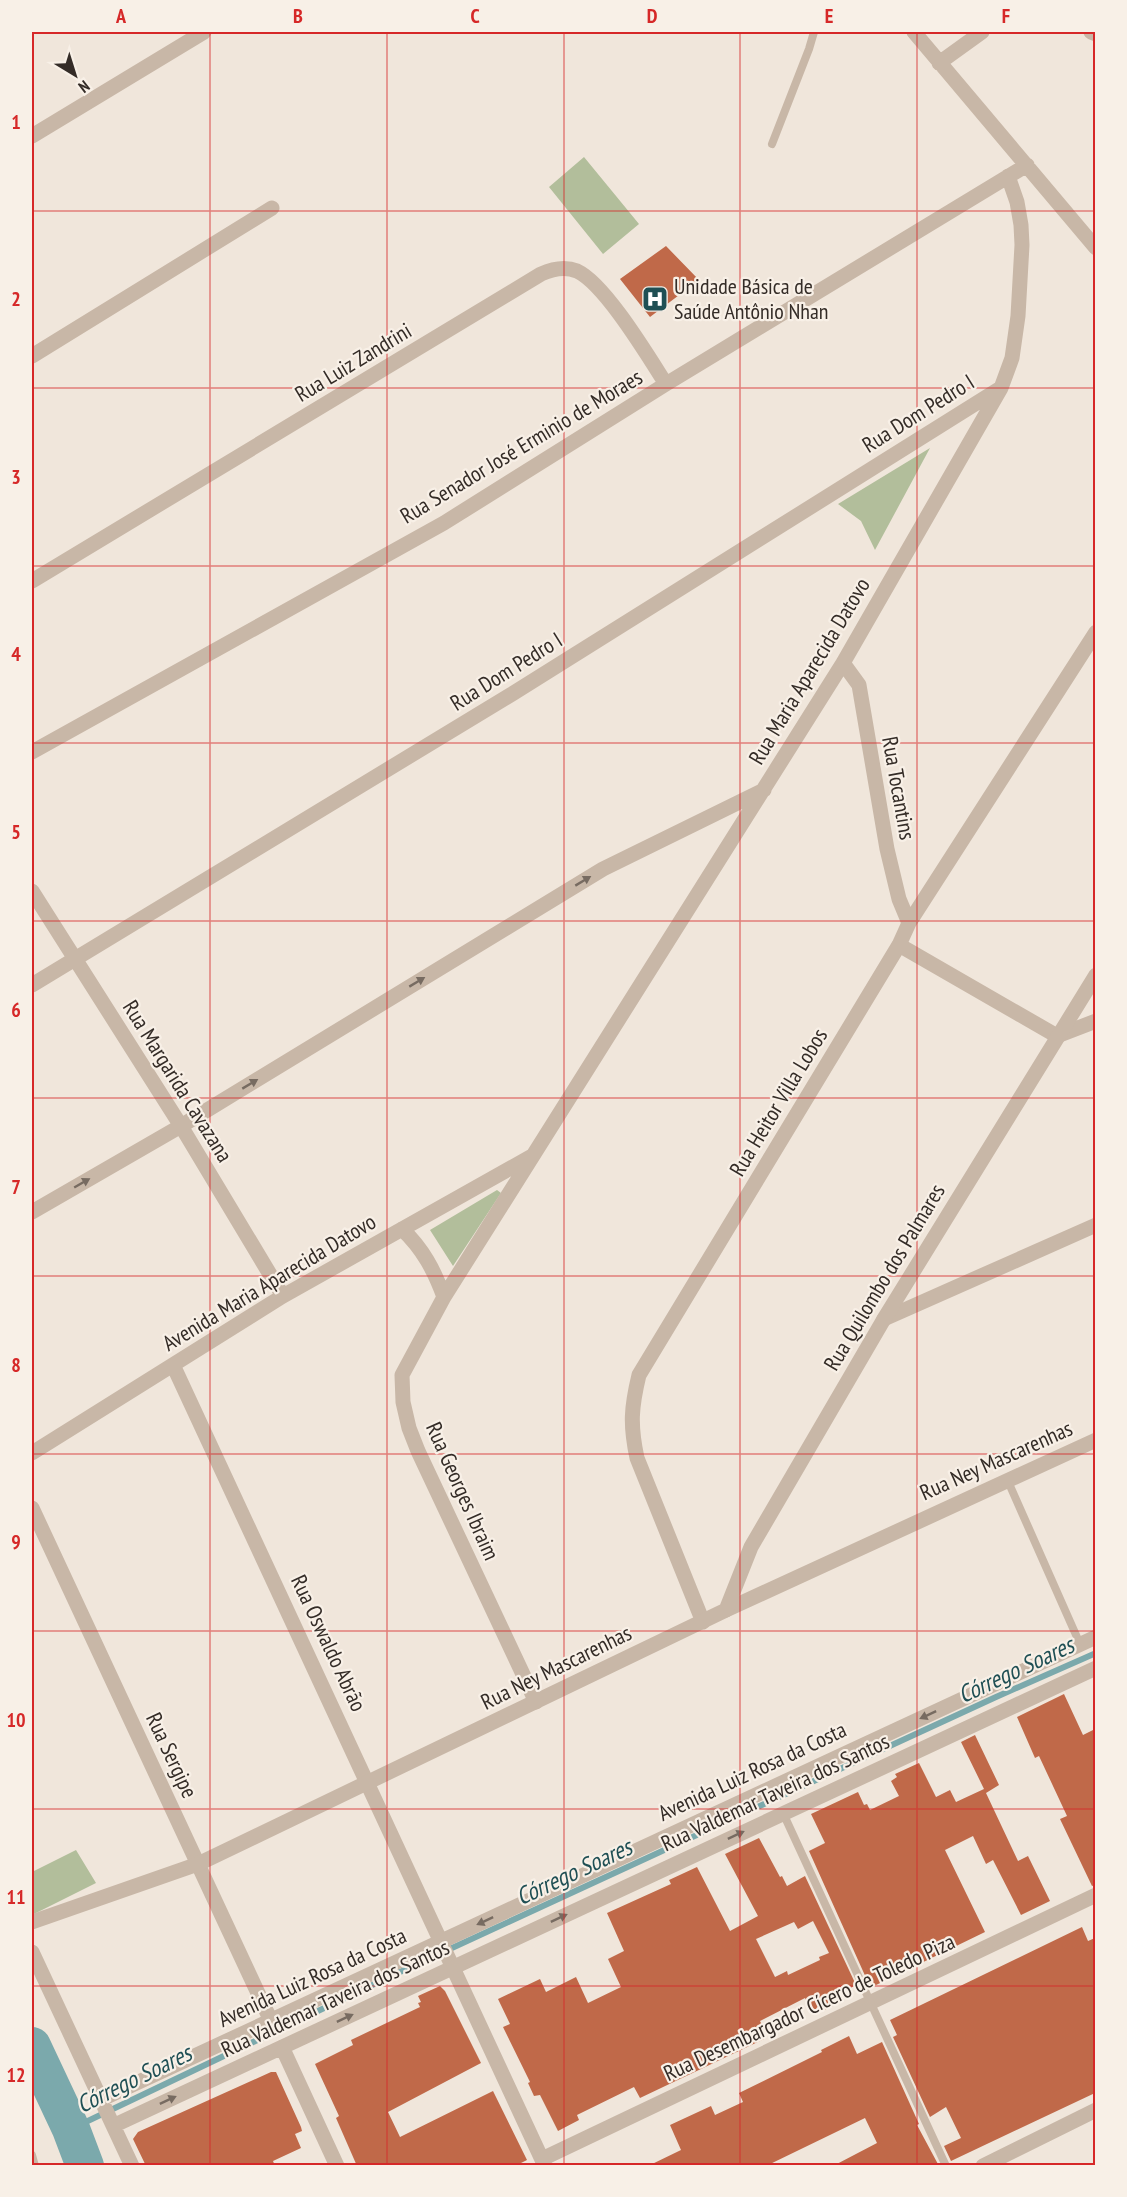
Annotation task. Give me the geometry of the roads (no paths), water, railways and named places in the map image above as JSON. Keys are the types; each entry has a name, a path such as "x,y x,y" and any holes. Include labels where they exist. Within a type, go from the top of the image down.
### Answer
{"street":[{"path":"32,136 204,32"},
{"path":"914,32 1095,248"},
{"path":"939,63 982,32"},
{"path":"1091,32 1095,34"},
{"name":"Rua Senador José Erminio de Moraes","path":"32,752 444,522 1027,165"},
{"name":"Rua Maria Aparecida Datovo","path":"533,1156 843,663 1001,388 1012,358 1018,316 1022,245 1022,225 1008,176"},
{"path":"32,356 273,208"},
{"name":"Rua Luiz Zandrini","path":"32,581 554,268 576,271 590,280 621,316 666,384"},
{"name":"Rua Dom Pedro I","path":"32,985 512,694 1001,388"},
{"name":"Rua Heitor Villa Lobos","path":"703,1622 637,1458 632,1432 632,1404 639,1375 899,945 909,923 1095,632"},
{"name":"Rua Tocantins","path":"843,663 859,685 887,849 899,899 909,923"},
{"path":"32,1212 181,1126 603,869 764,789"},
{"name":"Rua Margarida Cavazana","path":"32,891 181,1126 283,1296"},
{"path":"899,945 1057,1036 1095,1021"},
{"name":"Rua Quilombo dos Palmares","path":"726,1610 751,1547 884,1319 1095,975"},
{"name":"Avenida Maria Aparecida Datovo","path":"32,1453 283,1296 533,1156"},
{"name":"Rua Georges Ibraim","path":"533,1156 444,1297 402,1375 409,1428 536,1702"},
{"path":"884,1319 1095,1225"},
{"path":"402,1229 424,1253 433,1268 444,1297"},
{"name":"Rua Oswaldo Abrão","path":"173,1365 369,1782 440,1943 544,2162"},
{"name":"Rua Ney Mascarenhas","path":"32,1922 198,1864 726,1610 1095,1440"},
{"name":"Rua Sergipe","path":"32,1508 270,2021"},
{"name":"Avenida Luiz Rosa da Costa","path":"104,2102 270,2021 1095,1637"},
{"name":"Rua Valdemar Taveira dos Santos","path":"114,2123 282,2047 450,1963 783,1813 1095,1668"},
{"name":"Rua Desembargador Cícero de Toledo Piza","path":"544,2162 1095,1895"},
{"path":"32,1952 114,2123 132,2166"},
{"path":"282,2047 338,2166"},
{"path":"983,2166 1095,2110"}],"lane":[{"path":"772,144 814,32"},
{"path":"1007,1479 1080,1644"},
{"path":"783,1813 946,2166"},
{"path":"32,2155 35,2166"}],"waterway":[{"name":"Córrego Soares","path":"71,2129 387,1978 1096,1653"},
{"path":"32,2046 71,2129 85,2166"}],"place":[{"name":"Unidade Básica de Saúde Antônio Nhan","path":"655,299"}]}
